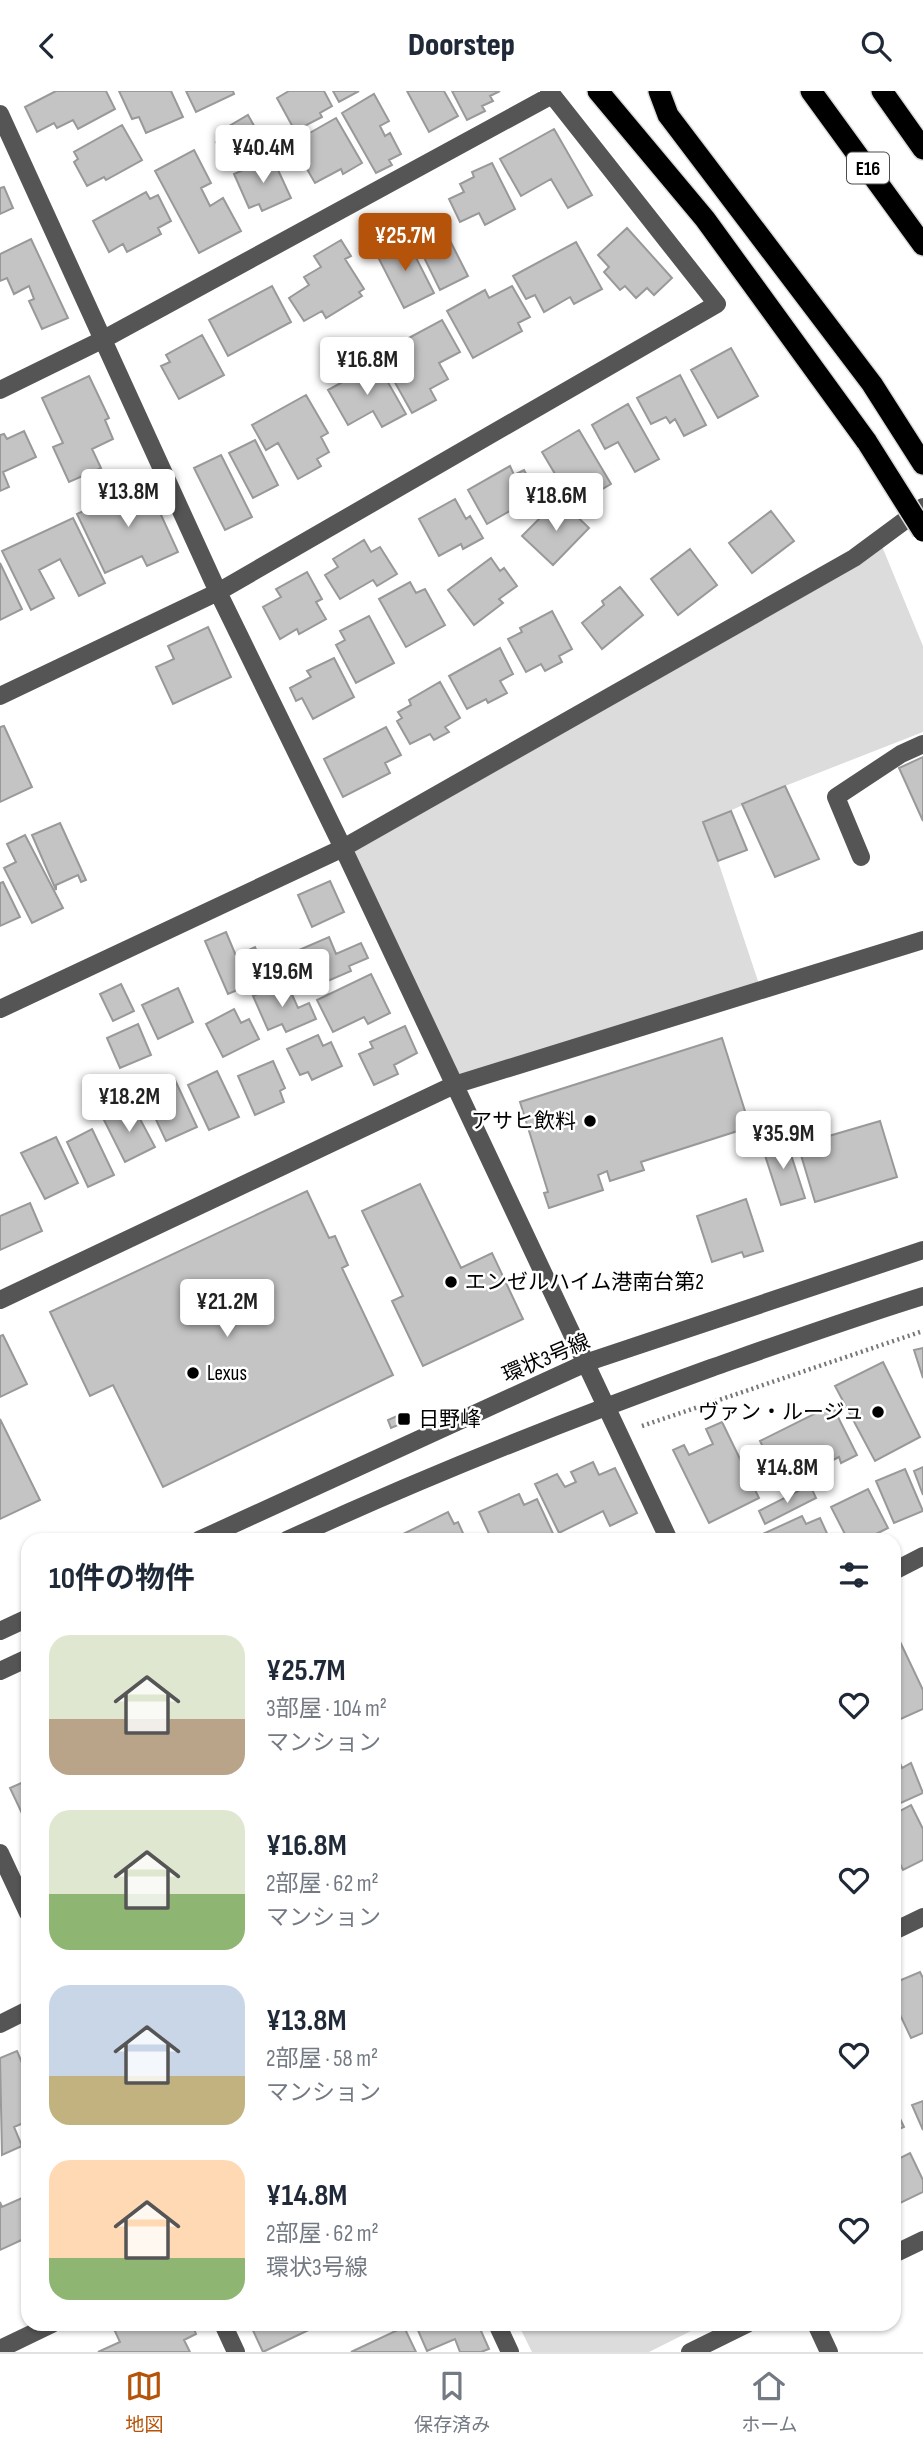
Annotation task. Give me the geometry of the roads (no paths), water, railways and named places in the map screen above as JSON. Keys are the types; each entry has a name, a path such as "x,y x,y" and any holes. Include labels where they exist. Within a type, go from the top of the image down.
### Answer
{"highway":[{"path":"598,91 705,219 867,442 923,531"},
{"path":"659,91 668,115 872,384 923,464"},
{"name":"E16","path":"811,91 923,246"},
{"name":"E16","path":"882,91 923,149"}],"street":[{"path":"0,390 104,339 551,93 718,304 218,592 0,696"},
{"path":"0,114 218,592 343,848 666,1533"},
{"path":"0,1009 343,848 854,558 923,507"},
{"path":"861,857 836,797 901,754 923,744"},
{"path":"0,1300 454,1085 923,940"},
{"name":"環状3号線","path":"214,1533 587,1362 923,1249"},
{"path":"303,1533 405,1487 606,1406 853,1317 923,1296"},
{"path":"901,1567 923,1556"},
{"path":"0,1631 21,1621"},
{"path":"0,1671 21,1661"},
{"path":"0,1853 21,1898"},
{"path":"901,1928 923,1917"},
{"path":"0,2024 21,2014"},
{"path":"901,2251 923,2240"},
{"path":"0,2349 37,2331"},
{"path":"226,2331 236,2352"},
{"path":"500,2331 510,2352"},
{"path":"690,2352 733,2331"},
{"path":"819,2331 829,2352"}],"place":[{"name":"アサヒ飲料","path":"590,1121"},
{"name":"エンゼルハイム港南台第2","path":"451,1282"},
{"name":"Lexus","path":"193,1373"},
{"name":"ヴァン・ルージュ","path":"878,1412"},
{"name":"日野峰","path":"404,1419"}]}
